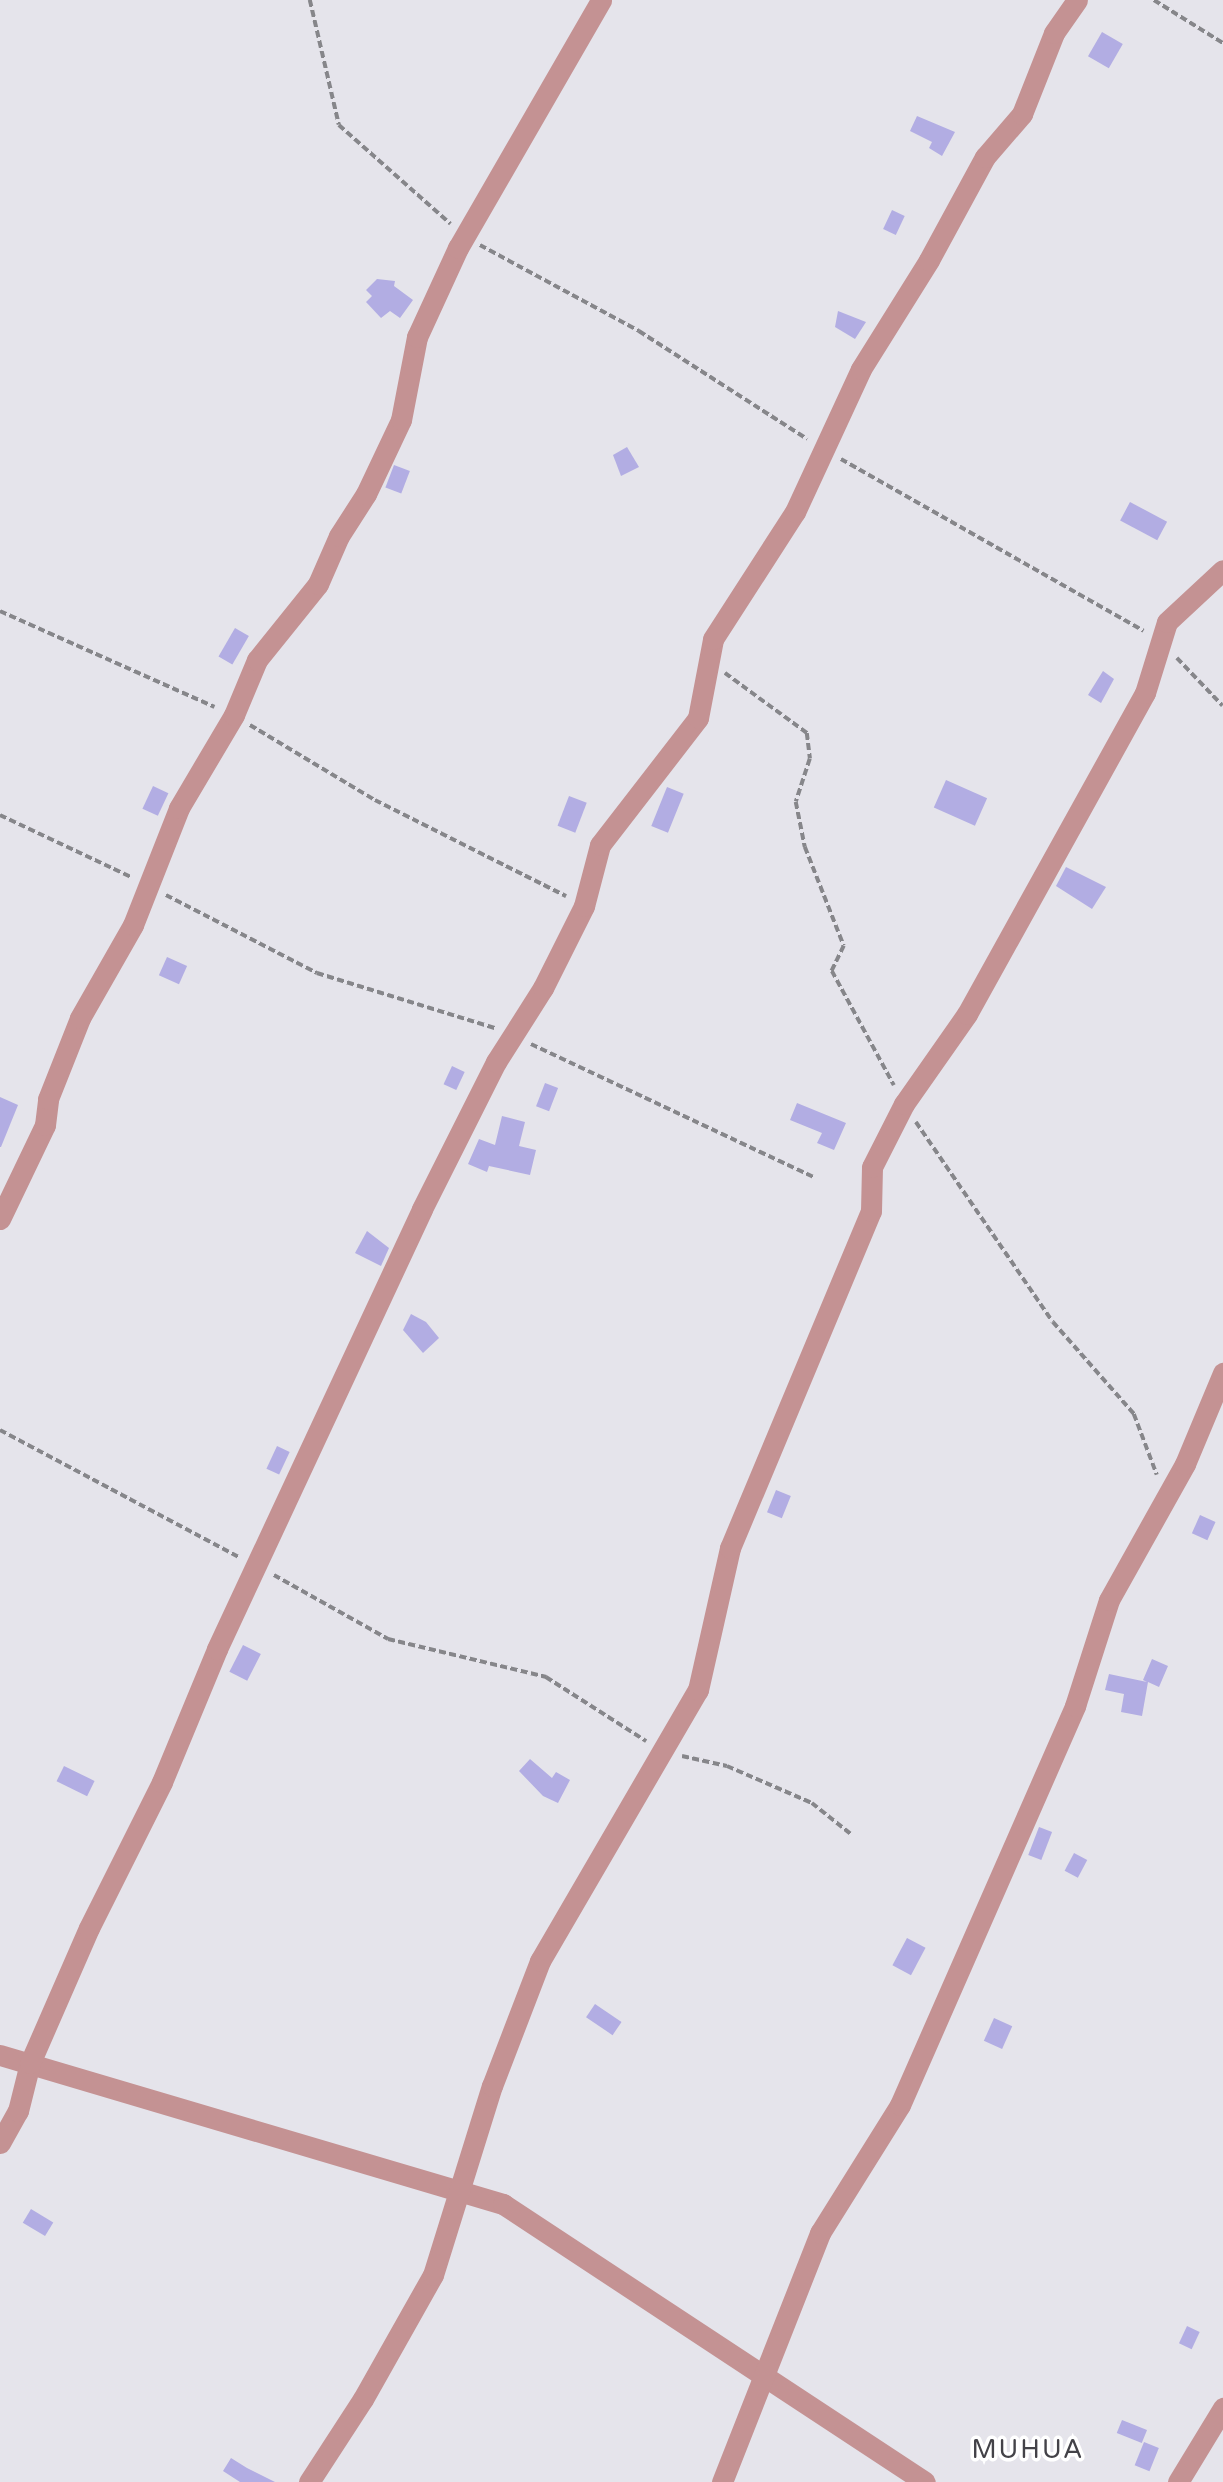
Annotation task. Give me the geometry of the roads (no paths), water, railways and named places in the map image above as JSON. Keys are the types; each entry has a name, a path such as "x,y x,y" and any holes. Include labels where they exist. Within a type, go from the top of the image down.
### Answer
{"street":[{"path":"0,1219 45,1125 48,1099 80,1018 133,925 179,808 234,715 257,660 318,584 401,420 417,337 464,236 601,0"},
{"path":"0,2143 18,2111 30,2063 127,1848 162,1782 256,1565 422,1209 512,1034 543,988 584,905 600,845 698,718 713,639 795,512 861,369 929,260 985,156 1021,114 1054,33 1077,0"},
{"path":"309,2482 363,2399 433,2275 492,2087 541,1961 698,1690 730,1548 871,1211 872,1167 904,1104 967,1014 1146,693 1167,622 1223,570"},
{"path":"722,2482 768,2374 820,2233 900,2105 1075,1706 1109,1600 1178,1477 1223,1373"},
{"path":"0,2055 503,2204 768,2374 925,2482"},
{"path":"1178,2482 1223,2408"}],"district":[{"name":"MUHUA","path":"1028,2450"}]}
